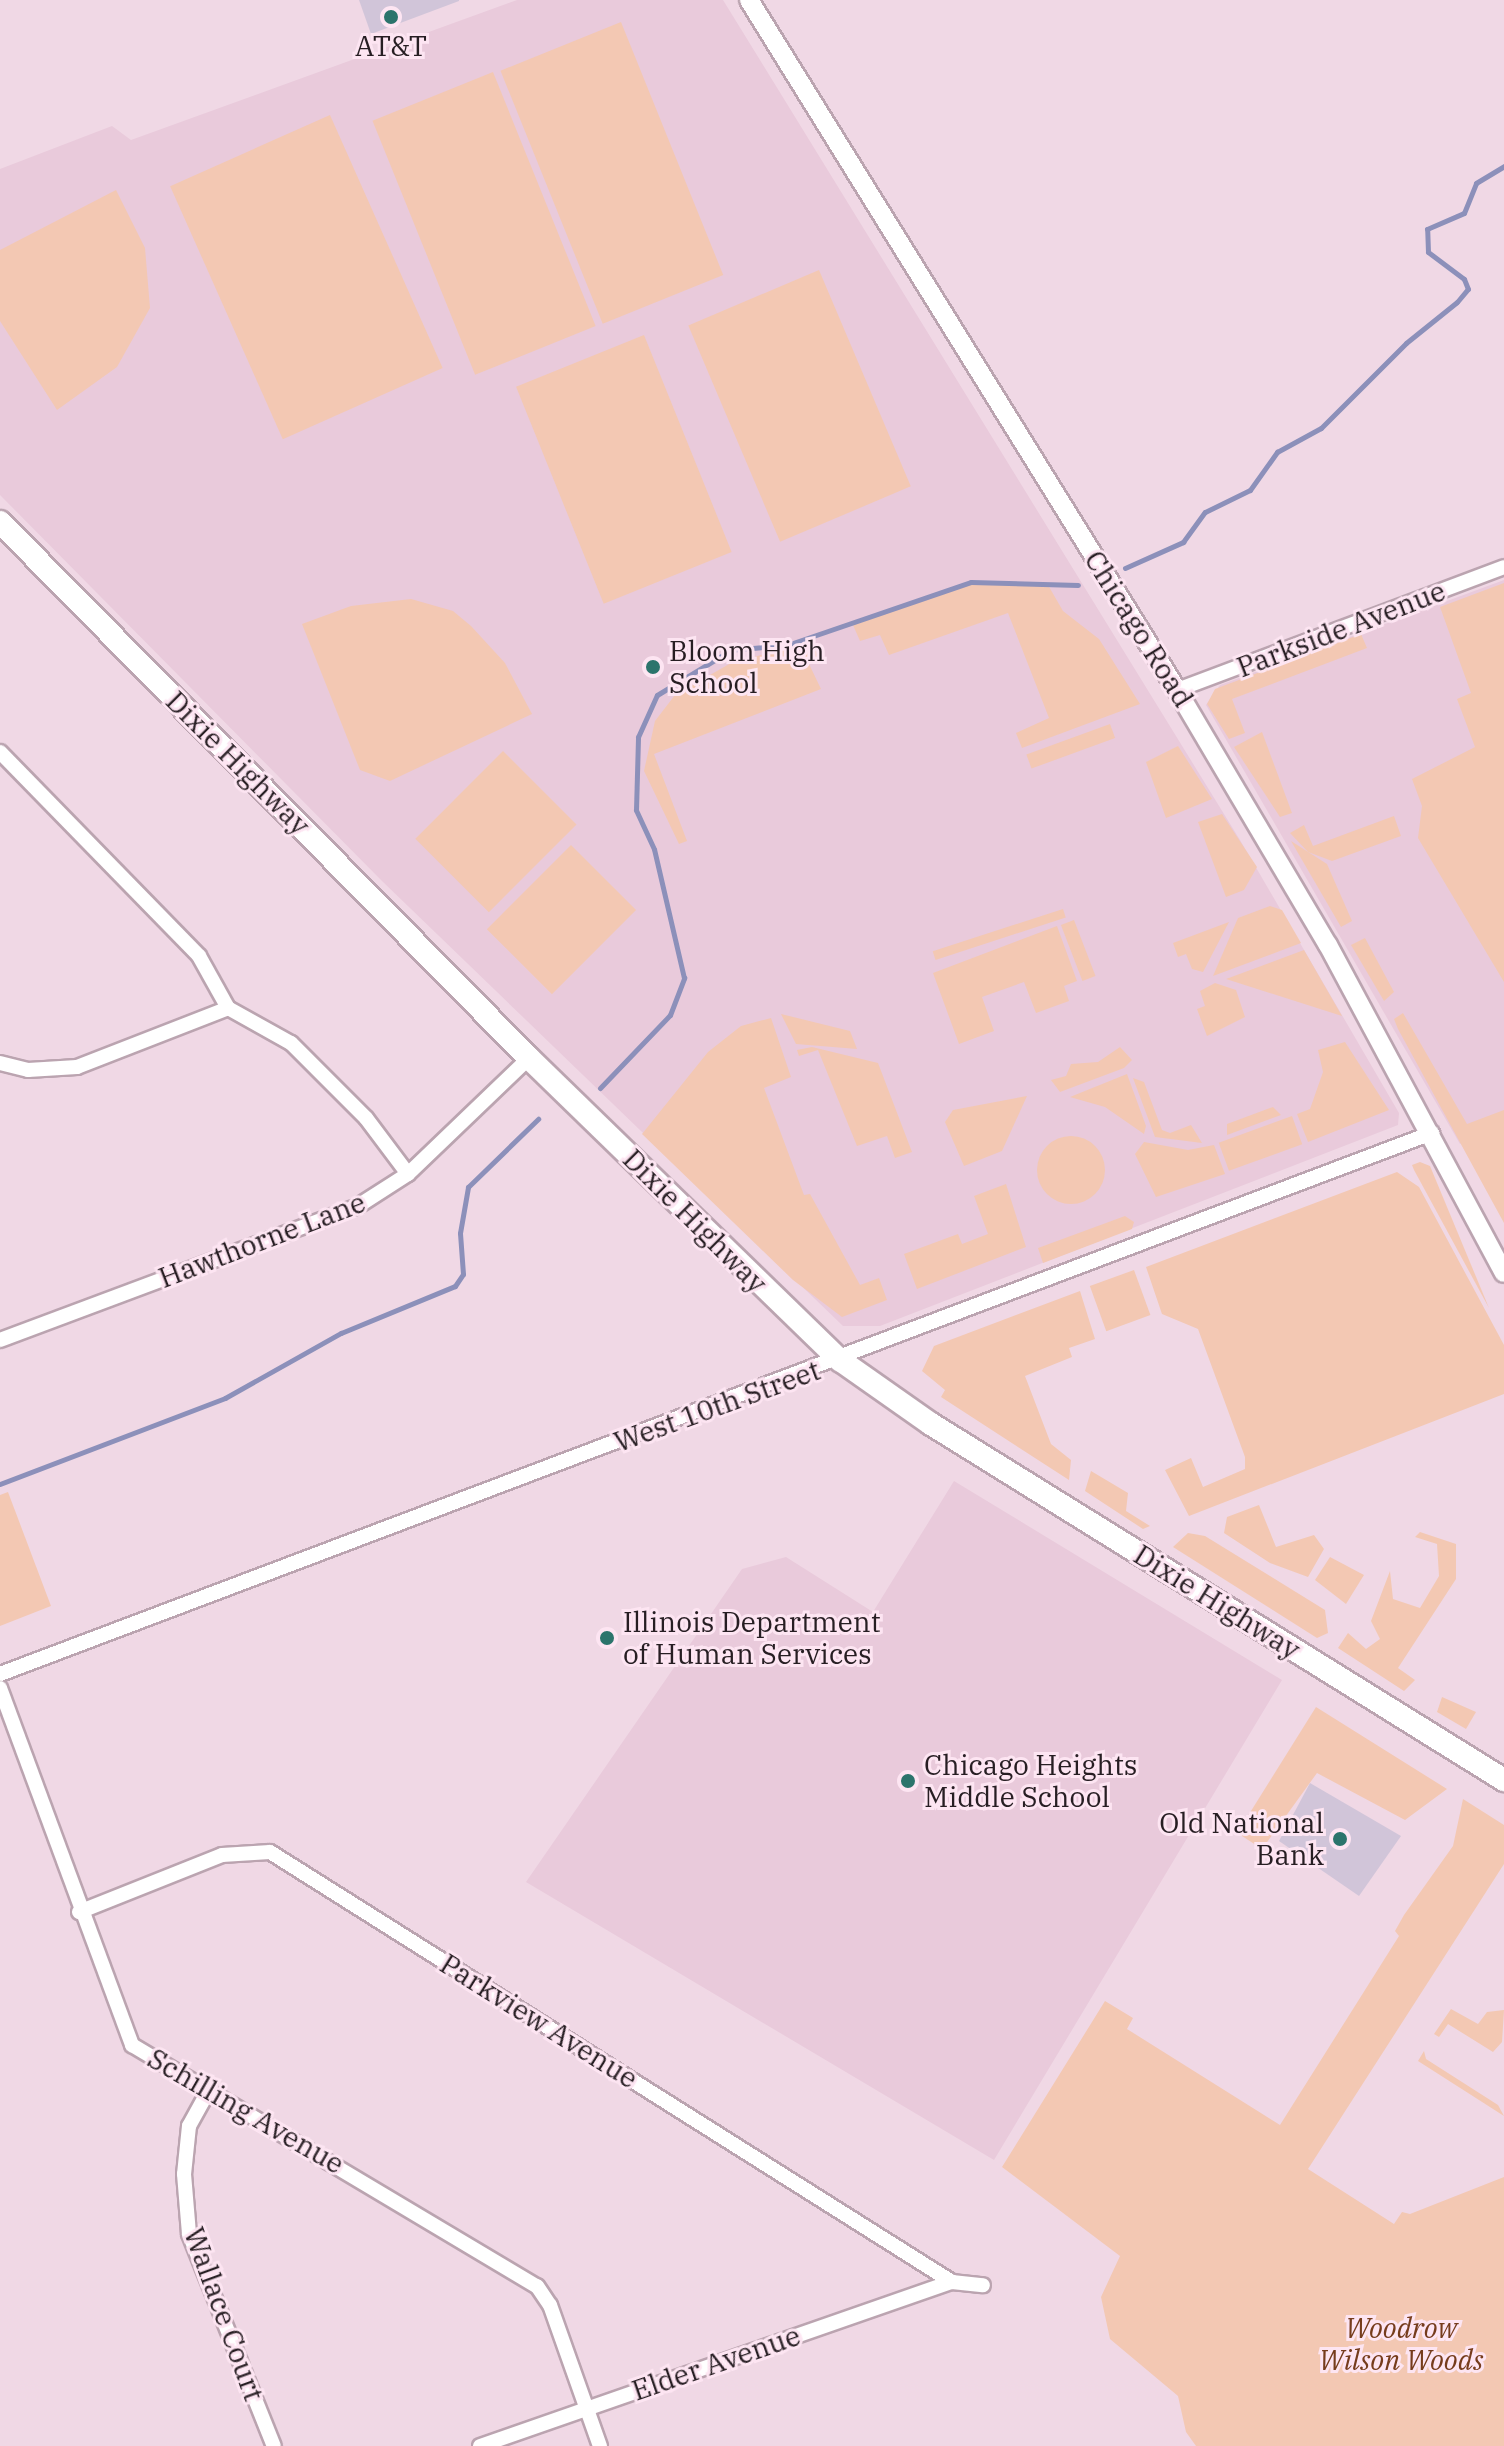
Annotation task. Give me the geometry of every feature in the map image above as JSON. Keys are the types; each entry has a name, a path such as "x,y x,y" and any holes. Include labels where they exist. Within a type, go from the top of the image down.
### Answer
{"main road":[{"name":"Dixie Highway","path":"0,522 529,1058 840,1360 931,1424 1504,1780"}],"street":[{"name":"Chicago Road","path":"749,0 1177,690 1432,1133 1504,1273"},
{"name":"Parkside Avenue","path":"1177,690 1504,567"},
{"path":"0,752 199,956 228,1008 291,1043 366,1118 408,1174"},
{"path":"0,1063 41,1071 77,1067 228,1008"},
{"name":"Hawthorne Lane","path":"0,1340 358,1206 408,1174 529,1058"},
{"name":"West 10th Street","path":"0,1674 840,1360 1432,1133"},
{"name":"Schilling Avenue","path":"0,1688 79,1912 132,2045 210,2088 537,2286 550,2305 600,2446"},
{"name":"Parkview Avenue","path":"79,1912 222,1855 270,1852 952,2282 983,2285"},
{"name":"Wallace Court","path":"210,2088 189,2126 184,2174 189,2234 274,2446"},
{"name":"Elder Avenue","path":"480,2446 952,2282"}],"shaded area":[{"name":"Bloom High School","path":"517,0 723,0 1240,840 1399,1113 1398,1125 880,1326 843,1326 382,881 0,495 0,169 112,126 131,140"},
{"path":"1504,580 1504,1127 1460,1144 1206,705 1220,685"},
{"name":"Chicago Heights Middle School","path":"954,1481 1282,1680 994,2160 526,1882 742,1569 786,1557 873,1612"}],"green space":[{"path":"621,22 723,275 603,324 500,71"},
{"path":"493,72 596,326 475,375 372,121"},
{"path":"330,115 443,368 283,439 170,186"},
{"path":"116,190 145,248 150,308 117,367 57,410 0,321 0,250"},
{"path":"819,270 911,486 780,542 688,325"},
{"path":"644,335 732,552 604,604 516,387"},
{"path":"972,583 1048,585 1063,611 1099,639 1140,704 1022,748 1016,733 1049,718 1008,613 889,655 880,635 860,641 853,625"},
{"path":"1504,583 1504,982 1418,838 1422,806 1412,779 1475,747 1457,699 1471,693 1440,607"},
{"path":"411,599 453,611 471,626 505,663 532,714 390,781 360,770 302,624 351,606"},
{"path":"1361,634 1367,648 1232,699 1245,733 1229,739 1207,704 1215,689"},
{"path":"803,644 815,649 818,656 809,664 821,689 654,754 687,841 679,844 644,771 655,721 675,695 731,663"},
{"path":"1110,724 1115,738 1031,769 1026,754"},
{"path":"1262,732 1292,813 1280,817 1234,747"},
{"path":"1178,746 1212,799 1166,818 1146,762"},
{"path":"503,751 577,825 489,912 415,839"},
{"path":"1222,814 1257,867 1244,890 1226,897 1198,822"},
{"path":"1394,816 1401,836 1332,861 1308,852 1290,833 1304,825 1313,846"},
{"path":"1291,841 1327,864 1352,921 1341,927"},
{"path":"571,845 636,910 552,994 487,929"},
{"path":"1270,906 1282,910 1301,943 1213,976 1238,918"},
{"path":"1063,909 1066,918 935,960 933,951"},
{"path":"1074,920 1096,976 1082,981 1061,925"},
{"path":"1229,922 1203,972 1192,969 1186,954 1178,957 1173,943"},
{"path":"1057,926 1077,981 1064,986 1069,1001 1036,1013 1024,982 982,997 994,1031 959,1044 933,973"},
{"path":"1365,938 1394,992 1384,1001 1351,945"},
{"path":"1304,950 1342,1016 1226,979"},
{"path":"1215,983 1236,990 1245,1017 1207,1036 1197,1009 1205,1006 1200,991"},
{"path":"1403,1013 1467,1124 1504,1110 1504,1223 1398,1029 1394,1019"},
{"path":"781,1014 850,1031 857,1049 796,1044"},
{"path":"771,1018 791,1077 764,1088 804,1195 810,1194 860,1285 879,1278 887,1300 842,1317 793,1280 642,1134 708,1052 741,1026"},
{"path":"1345,1042 1389,1110 1308,1142 1297,1114 1310,1109 1323,1072 1318,1050"},
{"path":"812,1047 878,1063 912,1152 895,1158 887,1136 857,1146 818,1050 799,1056 797,1050"},
{"path":"1120,1047 1132,1060 1124,1068 1060,1092 1051,1080 1066,1076 1071,1064 1098,1062"},
{"path":"1127,1074 1146,1126 1144,1134 1105,1107 1070,1097"},
{"path":"1133,1078 1144,1082 1162,1130 1170,1133 1191,1125 1202,1143 1155,1137"},
{"path":"1027,1096 1002,1151 964,1166 945,1122 953,1110"},
{"path":"1273,1107 1281,1115 1227,1135 1227,1124"},
{"path":"1292,1116 1302,1144 1229,1171 1219,1143"},
{"path":"1071,1136 1095,1146 1105,1170 1095,1194 1071,1204 1047,1194 1037,1170 1047,1146"},
{"path":"1144,1142 1188,1150 1214,1145 1225,1174 1156,1197 1135,1154"},
{"path":"1420,1162 1430,1166 1489,1308 1414,1170 1412,1165"},
{"path":"1397,1172 1419,1187 1504,1345 1504,1394 1189,1516 1165,1470 1191,1458 1203,1487 1245,1469 1245,1457 1198,1329 1162,1314 1146,1267"},
{"path":"1006,1184 1026,1247 917,1289 904,1254 958,1234 962,1244 988,1234 974,1196"},
{"path":"1125,1216 1134,1222 1132,1229 1043,1263 1038,1248"},
{"path":"1134,1270 1150,1315 1106,1331 1090,1286"},
{"path":"1080,1291 1095,1339 1069,1348 1072,1357 1025,1376 1051,1444 1071,1460 1069,1480 941,1397 945,1390 922,1371 934,1346"},
{"path":"1091,1471 1128,1493 1126,1511 1150,1526 1143,1529 1085,1491"},
{"path":"8,1492 51,1606 0,1626 0,1495"},
{"path":"1259,1505 1276,1547 1314,1535 1324,1549 1308,1577 1270,1563 1224,1533 1227,1517"},
{"path":"1420,1532 1456,1544 1456,1579 1398,1668 1415,1680 1404,1691 1338,1648 1348,1633 1366,1649 1380,1639 1371,1621 1390,1571 1393,1599 1420,1608 1439,1576 1437,1544 1415,1537"},
{"path":"1188,1533 1205,1536 1325,1610 1328,1633 1317,1638 1173,1547"},
{"path":"1330,1557 1364,1575 1346,1604 1315,1580"},
{"path":"1442,1697 1476,1712 1466,1729 1437,1712"},
{"path":"1316,1707 1447,1789 1405,1820 1317,1773 1262,1849 1242,1836 1241,1827"},
{"name":"Woodrow Wilson Woods","path":"1463,1799 1504,1825 1504,1864 1308,2169 1394,2224 1402,2212 1410,2214 1504,2177 1504,2446 1196,2446 1186,2432 1178,2396 1110,2339 1101,2297 1120,2256 1002,2167 1105,2001 1133,2018 1127,2029 1280,2125 1399,1936 1395,1931 1404,1915 1453,1846"},
{"path":"1451,2009 1478,2024 1487,2012 1504,2010 1502,2042 1493,2052 1448,2024 1439,2037 1434,2034"},
{"path":"1424,2051 1426,2059 1498,2105 1504,2116 1418,2061"}],"building":[{"name":"AT&T","path":"359,0 459,0 459,1 371,34"},
{"name":"Old National Bank","path":"1310,1783 1401,1836 1359,1896 1279,1841"}],"waterway":[{"path":"1125,568 1183,542 1205,512 1250,490 1277,452 1321,428 1406,343 1457,302 1468,289 1464,279 1428,252 1427,229 1464,213 1476,183 1504,166"},
{"path":"600,1088 670,1015 684,978 654,849 636,810 638,737 657,695 731,650 787,645 971,582 1078,585"},
{"path":"0,1484 225,1398 341,1333 455,1286 463,1274 460,1233 468,1187 538,1119"}],"place":[{"name":"AT&T","path":"391,17"},
{"name":"Bloom High School","path":"653,667"},
{"name":"Illinois Department of Human Services","path":"607,1638"},
{"name":"Chicago Heights Middle School","path":"908,1781"},
{"name":"Old National Bank","path":"1340,1839"}]}
